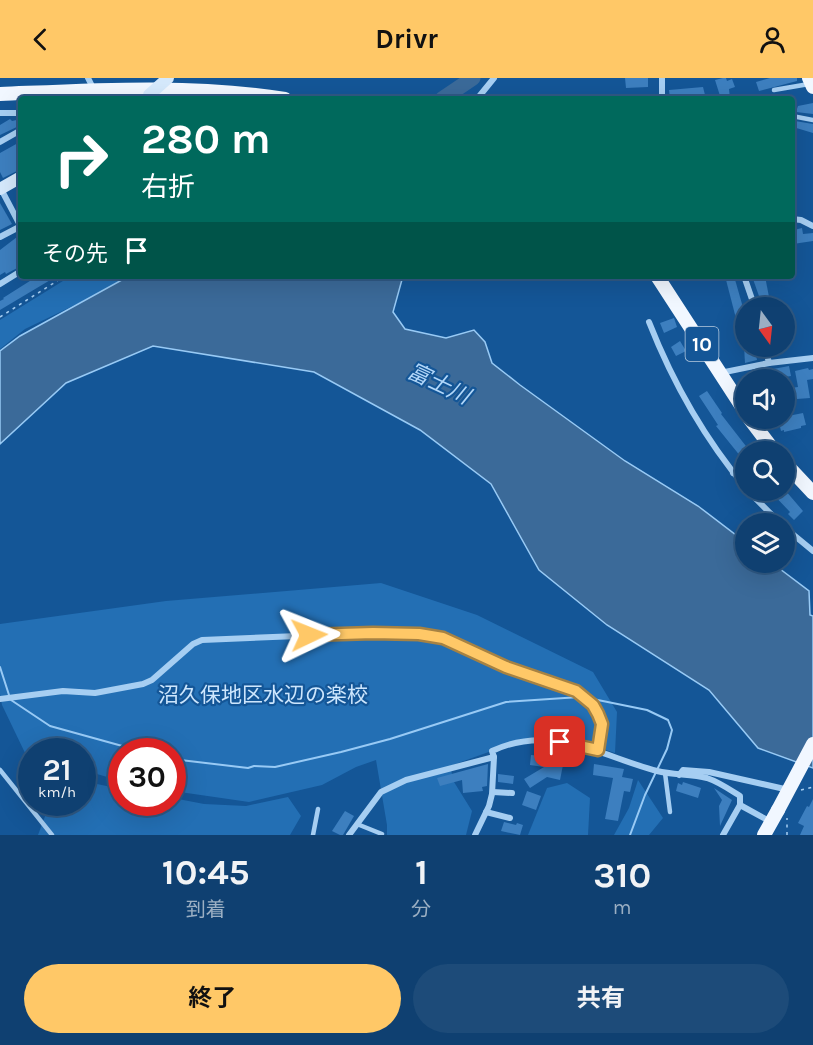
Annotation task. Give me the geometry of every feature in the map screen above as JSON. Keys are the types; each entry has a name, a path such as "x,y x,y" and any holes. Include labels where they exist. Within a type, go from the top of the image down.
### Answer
{"main road":[{"path":"0,94 91,84 242,92 267,96"},
{"name":"10","path":"659,279 735,396"},
{"path":"795,473 812,490"},
{"path":"764,835 813,744"}],"street":[{"path":"148,96 168,78"},
{"path":"479,96 494,78"},
{"path":"662,78 662,96"},
{"path":"0,113 18,113"},
{"path":"0,142 18,132"},
{"path":"18,179 0,189 18,221"},
{"path":"795,219 813,226"},
{"path":"0,237 18,228"},
{"path":"0,284 18,273"},
{"path":"745,279 751,297"},
{"path":"649,322 671,375 687,406 735,475"},
{"path":"768,357 769,363"},
{"path":"720,373 769,363 813,358"},
{"path":"758,501 770,513"},
{"path":"795,536 813,551"},
{"path":"0,699 63,691 95,693 143,684 152,680 193,644 202,640 373,633 419,634 443,638 506,667 576,691 593,705 602,724 598,750"},
{"path":"475,835 492,792 494,757 492,751 522,740 543,740 576,744 665,773 707,778 724,785 740,796 740,805 723,835"},
{"path":"350,835 381,792 406,780 494,757"},
{"path":"679,775 683,770 709,772 795,791"},
{"path":"492,792 512,794"},
{"path":"740,805 774,816"},
{"path":"486,812 510,818"}],"lane":[{"path":"774,90 812,83"},
{"path":"795,117 813,120"},
{"path":"0,770 52,835"},
{"path":"665,773 670,812"},
{"path":"313,835 318,809"},
{"path":"356,824 382,834"}],"path":[{"path":"0,317 60,279"},
{"path":"795,791 813,788"}],"green space":[{"path":"66,279 124,279 25,329 0,349 0,320"},
{"name":"沼久保地区水辺の楽校","path":"381,583 477,615 593,672 617,712 615,753 582,742 522,740 450,766 454,782 472,811 466,835 387,835 376,760 356,767 322,785 249,802 186,793 186,738 108,738 108,777 96,774 96,738 18,738 2,705 0,694 0,624 166,601"},
{"path":"638,780 663,818 649,835 614,835 629,808"},
{"path":"567,783 590,798 588,835 528,835 547,788"},
{"path":"96,784 108,786 108,816 186,816 186,801 204,804 246,806 288,797 301,816 290,835 38,835 45,816 96,816"}],"water":[{"name":"富士川","path":"124,279 402,279 393,312 405,329 446,338 474,330 485,342 492,363 520,385 625,461 698,506 735,534 735,573 785,573 809,591 810,615 813,616 813,768 758,748 709,690 607,625 539,570 491,484 420,430 314,372 153,346 66,383 0,444 0,351 20,336"}],"building":[{"path":"625,78 648,78 648,87 626,88"},
{"path":"770,78 797,78 797,81 759,91 756,82"},
{"path":"732,79 735,87 729,89 730,96 720,96 715,80"},
{"path":"703,87 705,96 670,96 669,90"},
{"path":"813,103 813,114 796,112 798,106"},
{"path":"10,119 12,121 18,120 18,126 0,135 0,125"},
{"path":"795,121 813,124 813,133 795,128"},
{"path":"18,143 18,170 3,178 0,172 0,153"},
{"path":"0,203 12,224 0,230"},
{"path":"802,228 803,234 813,233 813,241 795,244 795,230"},
{"path":"17,237 18,268 0,275 0,250"},
{"path":"33,279 52,279 0,310 0,301"},
{"path":"726,279 735,279 740,297 735,297 735,315"},
{"path":"753,279 766,279 769,297 759,297"},
{"path":"674,318 677,327 664,333 660,323"},
{"path":"680,341 686,351 676,356 671,347"},
{"path":"745,357 756,357 757,360 745,363"},
{"path":"789,366 790,369 773,369"},
{"path":"813,369 813,379 807,380 810,398 795,399 795,387 798,387 795,371"},
{"path":"707,391 742,441 735,441 735,450 716,426 718,425 699,396"},
{"path":"803,413 806,425 801,428 784,432 784,430 781,431 781,429 795,429 795,415"},
{"path":"780,501 794,501 803,511 795,519 795,513 790,512"},
{"path":"531,755 544,756 544,761 563,765 560,780 547,777 530,788 524,779 544,767 530,765"},
{"path":"488,764 487,786 482,787 483,791 463,793 462,780 440,786 437,778"},
{"path":"594,764 624,769 622,777 633,779 630,792 624,791 618,821 605,819 613,778 593,775"},
{"path":"498,774 514,776 513,784 498,782"},
{"path":"683,782 701,788 698,798 676,791 678,783 682,785"},
{"path":"714,788 732,800 720,826 719,806 722,800"},
{"path":"527,791 541,796 536,810 522,805"},
{"path":"813,799 813,835 800,835 804,826 798,823"},
{"path":"345,811 354,816 343,835 340,835 332,831"},
{"path":"504,822 523,825 520,835 501,831"}],"waterway":[{"path":"446,96 473,78"},
{"path":"0,667 9,695"},
{"path":"186,761 248,768 275,767 390,739 506,702 580,697"},
{"path":"588,698 647,710 668,720 672,730 667,749 645,795 630,835"},
{"path":"11,700 50,726 108,742"}],"route":[{"path":"309,635 419,634 443,638 506,667 576,691 593,705 602,724 598,750 560,742"}]}
